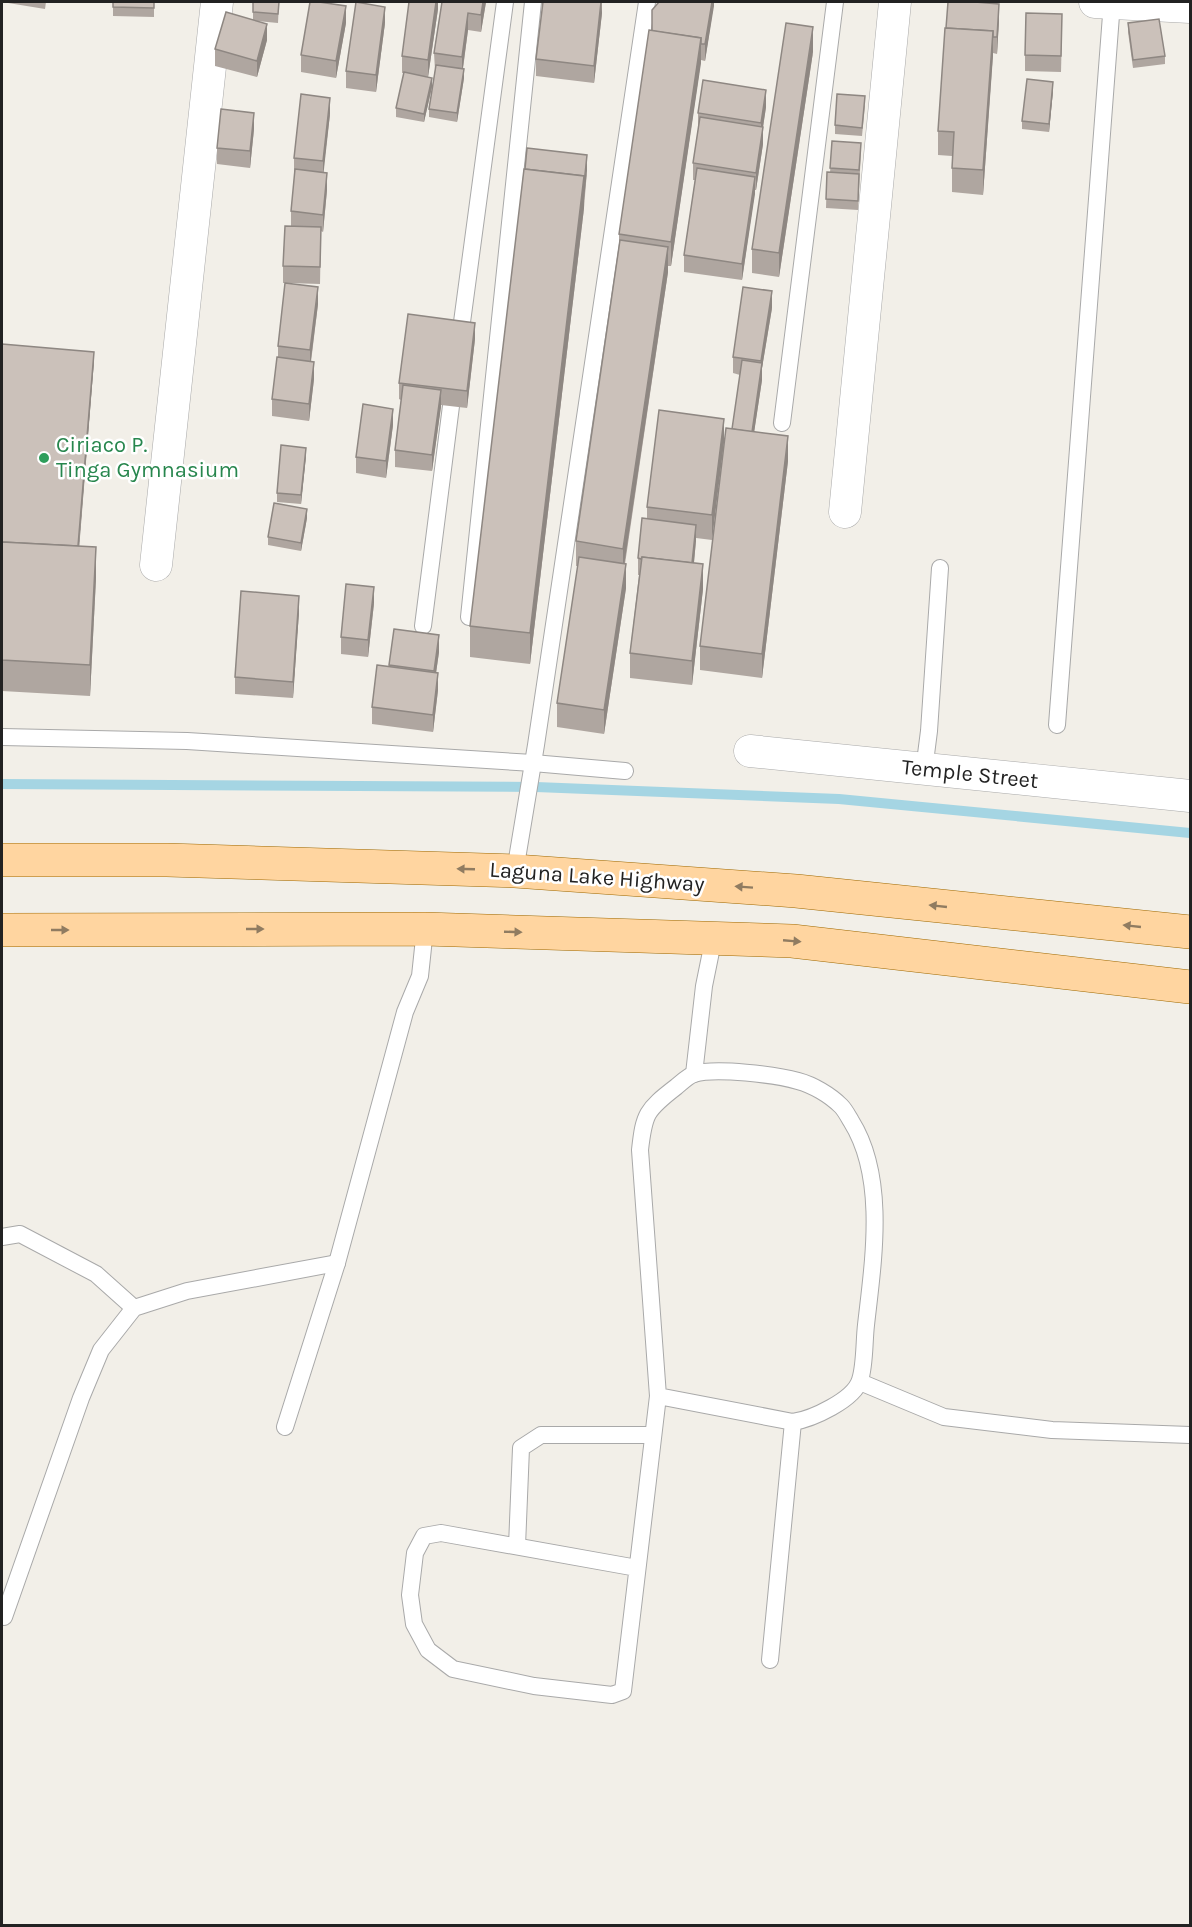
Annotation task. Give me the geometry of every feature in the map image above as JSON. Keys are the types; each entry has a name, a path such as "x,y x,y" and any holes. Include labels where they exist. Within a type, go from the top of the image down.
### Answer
{"main road":[{"name":"Laguna Lake Highway","path":"2,860 166,860 515,871 796,891 1191,932"},
{"path":"2,930 424,929 714,937 792,941 1191,987"}],"street":[{"path":"156,565 217,2"},
{"path":"845,512 894,2"},
{"path":"1103,2 1191,7"},
{"name":"Temple Street","path":"750,751 1191,796"}],"lane":[{"path":"460,337 505,2"},
{"path":"469,616 533,2"},
{"path":"515,871 647,2"},
{"path":"782,423 835,2"},
{"path":"1057,725 1103,2"},
{"path":"423,626 451,406"},
{"path":"924,770 929,731 940,568"},
{"path":"2,737 187,741 532,767 625,771"},
{"path":"285,1427 337,1263 405,1012 420,976 424,929"},
{"path":"694,1074 704,986 714,937"},
{"path":"637,1568 441,1533 424,1536 415,1553 410,1595 414,1624 428,1650 453,1669 534,1686 616,1695 623,1691 658,1396 640,1150 643,1121 653,1104 694,1074 723,1071 748,1073 800,1081 820,1090 842,1106 857,1131 869,1163 873,1192 873,1263 860,1382 840,1402 809,1419 793,1422 658,1396"},
{"path":"2,1237 20,1234 96,1274 134,1308"},
{"path":"4,1617 81,1398 97,1359 101,1350 134,1308 187,1291 337,1263"},
{"path":"860,1382 944,1417 1052,1430 1191,1435"},
{"path":"770,1660 793,1422"},
{"path":"517,1546 521,1448 527,1443 540,1435 652,1435"}],"building":[{"path":"113,2 154,2 154,8 113,7"},
{"path":"253,2 279,2 278,14 253,12"},
{"path":"310,2 346,6 336,61 301,55"},
{"path":"356,2 385,7 376,75 346,71"},
{"path":"409,2 436,2 428,60 402,56"},
{"path":"442,2 483,2 481,15 468,13 462,57 434,53"},
{"path":"543,2 601,2 594,66 536,59"},
{"path":"659,2 712,2 705,44 701,44 701,38 652,31 652,10"},
{"path":"948,2 999,4 997,37 993,37 993,31 946,28"},
{"path":"226,12 267,24 257,61 215,49"},
{"path":"1026,13 1062,14 1061,56 1025,55"},
{"path":"1159,19 1165,56 1133,60 1128,23"},
{"path":"786,23 813,27 779,253 752,249"},
{"path":"945,28 993,31 983,170 952,168 954,132 938,131"},
{"path":"649,30 701,38 671,242 619,234"},
{"path":"436,65 464,69 457,113 429,109"},
{"path":"404,72 432,78 424,114 396,108"},
{"path":"1027,79 1053,82 1049,124 1022,121"},
{"path":"703,80 766,90 761,123 698,113"},
{"path":"301,94 330,98 323,161 294,158"},
{"path":"837,94 865,96 862,128 835,125"},
{"path":"221,109 254,113 250,151 217,148"},
{"path":"700,117 763,127 756,173 693,163"},
{"path":"832,141 861,143 859,170 830,168"},
{"path":"527,148 587,155 584,184 584,176 525,169"},
{"path":"697,168 755,177 742,264 684,255"},
{"path":"295,169 327,173 323,215 291,211"},
{"path":"524,169 584,176 530,633 470,626"},
{"path":"827,172 859,174 858,201 826,199"},
{"path":"285,226 321,227 320,267 283,266"},
{"path":"620,240 668,247 623,549 576,541"},
{"path":"285,283 318,287 310,350 278,346"},
{"path":"743,287 772,291 761,361 733,357"},
{"path":"408,314 475,323 467,391 399,383"},
{"name":"Ciriaco P. Tinga Gymnasium","path":"2,344 94,352 78,546 2,542"},
{"path":"277,357 314,362 309,404 272,399"},
{"path":"742,360 762,363 752,432 732,429"},
{"path":"403,385 441,390 432,455 395,450"},
{"path":"363,404 393,409 386,461 356,457"},
{"path":"659,410 724,419 712,515 647,507"},
{"path":"726,428 788,436 762,654 700,646"},
{"path":"281,445 306,448 301,495 277,493"},
{"path":"274,503 307,509 301,543 268,537"},
{"path":"642,518 696,525 692,563 638,558"},
{"path":"2,542 96,547 90,665 2,660"},
{"path":"579,557 626,564 604,710 557,703"},
{"path":"642,557 703,564 692,661 630,653"},
{"path":"346,584 374,587 368,640 341,637"},
{"path":"241,591 299,596 293,682 235,677"},
{"path":"394,629 439,635 434,671 389,665"},
{"path":"377,665 438,673 433,715 372,707"}],"waterway":[{"path":"2,784 536,787 839,799 1190,833"}],"place":[{"name":"Ciriaco P. Tinga Gymnasium","path":"44,458"}]}
